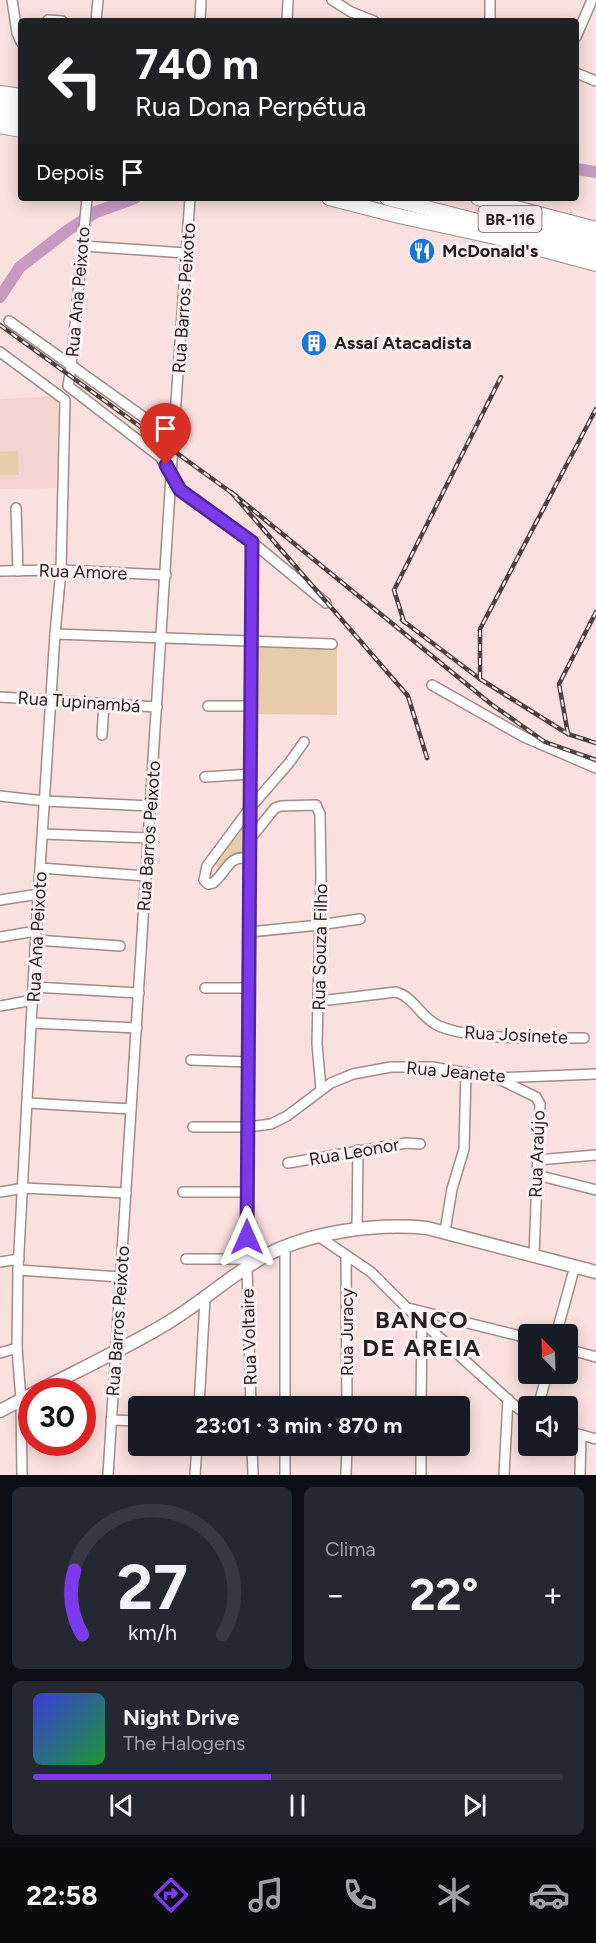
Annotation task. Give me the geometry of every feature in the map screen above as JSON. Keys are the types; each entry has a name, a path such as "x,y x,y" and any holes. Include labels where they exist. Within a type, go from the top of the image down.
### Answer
{"highway":[{"path":"0,93 18,96"},
{"path":"0,105 18,108"},
{"path":"1,125 18,120"},
{"path":"1,125 18,129"},
{"name":"BR-116","path":"341,201 495,237 596,264"},
{"name":"BR-116","path":"399,201 596,251"},
{"name":"BR-116","path":"437,201 596,241"},
{"name":"BR-116","path":"489,201 596,229"}],"main road":[{"path":"64,1378 170,1322 205,1299 247,1263 285,1246 318,1236 408,1226 445,1231 595,1270"},
{"path":"0,1410 18,1401"}],"street":[{"path":"12,0 18,35"},
{"path":"96,18 98,0"},
{"path":"200,18 201,0"},
{"path":"287,18 288,0"},
{"path":"332,0 351,12 366,18"},
{"path":"490,0 490,18"},
{"path":"579,31 593,2"},
{"path":"579,74 596,81"},
{"name":"Rua Ana Peixoto","path":"87,201 68,386 160,457 171,475"},
{"name":"Rua Barros Peixoto","path":"108,1475 190,201"},
{"path":"83,246 186,253"},
{"path":"9,321 174,439"},
{"name":"Rua Ana Peixoto","path":"0,352 65,400 61,570 42,834 18,1270 16,1348 22,1378"},
{"path":"171,475 180,490 252,542 326,603"},
{"path":"16,508 18,571"},
{"name":"Rua Voltaire","path":"251,1396 247,1263 252,542"},
{"name":"Rua Amore","path":"0,571 61,570 166,575"},
{"path":"55,634 332,644"},
{"path":"432,685 524,737 596,768"},
{"name":"Rua Tupinambá","path":"0,697 157,707"},
{"path":"102,735 104,704"},
{"path":"208,706 251,706"},
{"path":"250,859 237,858 213,883 204,880 205,870 211,861 250,808 304,742"},
{"path":"205,777 251,774"},
{"path":"0,796 45,801 151,806"},
{"name":"Rua Souza Filho","path":"250,839 275,808 316,805 320,814 320,1001 317,1044 321,1089"},
{"path":"42,834 149,838"},
{"path":"211,861 224,872"},
{"path":"40,868 146,876"},
{"path":"0,900 39,894"},
{"path":"250,932 360,919"},
{"path":"0,937 36,935 120,946"},
{"path":"34,987 139,993"},
{"path":"205,988 249,988"},
{"name":"Rua Josinete","path":"320,1001 396,992 406,996 437,1026 456,1032 516,1037 584,1038"},
{"path":"0,1006 33,1000"},
{"path":"32,1023 137,1028"},
{"path":"191,1060 249,1062"},
{"name":"Rua Jeanete","path":"193,1127 248,1127 279,1121 331,1083 353,1074 391,1067 432,1067 497,1078 596,1074"},
{"path":"445,1231 452,1189 464,1149 466,1073"},
{"name":"Rua Araújo","path":"497,1078 538,1100 540,1104 534,1255"},
{"path":"28,1103 131,1109"},
{"name":"Rua Leonor","path":"288,1163 406,1143 420,1144"},
{"path":"357,1230 358,1150"},
{"path":"537,1160 596,1155"},
{"path":"537,1175 596,1190"},
{"path":"0,1192 24,1188 126,1193"},
{"path":"183,1192 248,1192"},
{"path":"318,1236 371,1272 406,1307 423,1316 518,1336"},
{"path":"285,1246 285,1396"},
{"name":"Rua Juracy","path":"346,1256 347,1396"},
{"path":"0,1262 19,1259"},
{"path":"186,1259 247,1263"},
{"path":"559,1324 575,1266"},
{"path":"18,1270 121,1277"},
{"path":"200,1396 205,1299"},
{"path":"423,1316 518,1407"},
{"path":"421,1396 423,1316"},
{"path":"0,1353 16,1348"},
{"path":"578,1352 596,1357"},
{"path":"504,1475 508,1399"},
{"path":"111,1420 128,1421"},
{"path":"578,1434 596,1439"},
{"path":"580,1475 581,1435"},
{"name":"Rua Ana Peixoto","path":"22,1475 23,1456"},
{"path":"195,1475 196,1456"},
{"path":"252,1456 253,1475"},
{"path":"285,1456 285,1475"},
{"path":"346,1475 347,1456"},
{"path":"421,1456 421,1475"}],"shaded area":[{"path":"58,396 56,488 0,489 0,399"},
{"path":"18,451 19,475 0,475 0,452"},
{"path":"255,646 337,647 337,715 255,714"},
{"path":"245,822 246,856 222,869 219,868 216,861"}],"waterway":[{"path":"579,169 596,172"},
{"path":"0,297 20,267 68,230 96,212 127,201"}],"railway":[{"path":"0,325 236,496"},
{"path":"404,622 394,590 501,377"},
{"path":"480,679 480,629 596,409"},
{"path":"427,758 408,696 231,492 491,704 545,742 596,760"},
{"path":"568,734 559,684 596,612"},
{"path":"402,620 480,679 568,734 596,743"}],"place":[{"name":"McDonald's","path":"422,251"},
{"name":"Assaí Atacadista","path":"314,343"}],"district":[{"name":"BANCO DE AREIA","path":"422,1333"}],"route":[{"path":"166,465 180,490 252,542 247,1237"}]}
